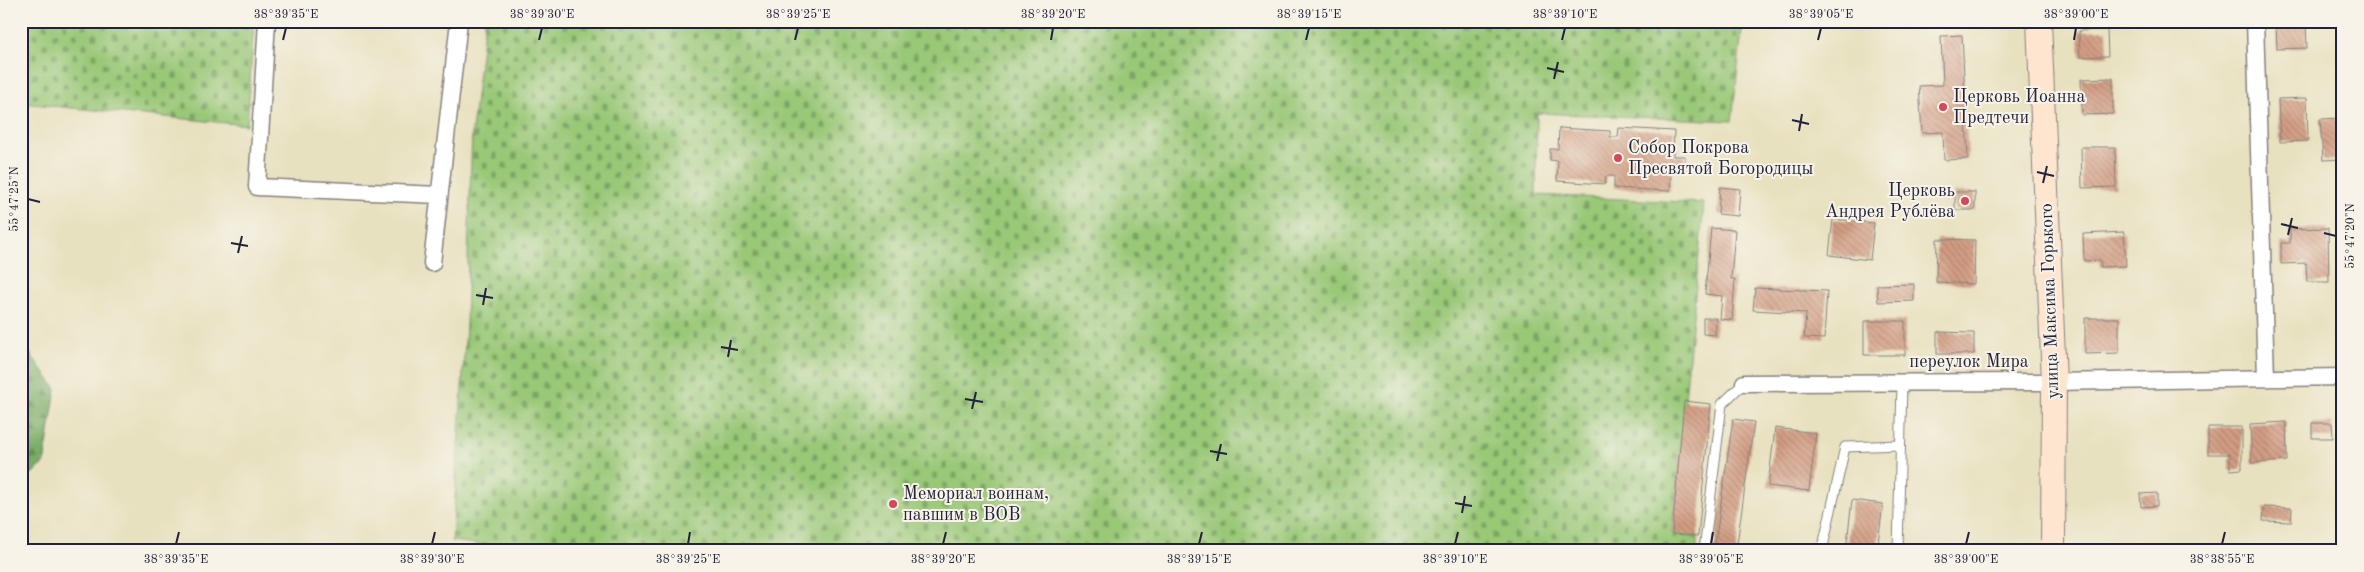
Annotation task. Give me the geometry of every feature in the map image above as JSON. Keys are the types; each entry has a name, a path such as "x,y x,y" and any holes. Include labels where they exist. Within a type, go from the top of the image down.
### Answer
{"street":[{"path":"268,21 257,187 439,195"},
{"path":"432,263 460,21"},
{"name":"улица Максима Горького","path":"2039,21 2054,382 2053,551"},
{"path":"2255,21 2266,378"},
{"name":"переулок Мира","path":"1744,383 2054,382 2343,377"}],"lane":[{"path":"1898,551 1902,382"},
{"path":"1704,551 1722,404 1744,383"},
{"path":"1822,551 1845,447 1900,445"}],"green space":[{"path":"21,21 254,21 247,125 21,103"},
{"path":"485,21 1743,21 1732,121 1537,113 1536,195 1704,203 1672,533 1698,536 1696,551 532,551 452,541 466,326 472,131"},
{"path":"21,341 56,389 44,464 21,482"}],"building":[{"path":"2306,23 2307,48 2277,49 2276,24"},
{"path":"2107,30 2108,56 2080,57 2079,31"},
{"name":"Церковь Иоанна Предтечи","path":"1962,35 1968,159 1944,160 1943,132 1922,133 1919,86 1943,85 1941,36"},
{"path":"2113,78 2113,114 2082,115 2081,79"},
{"path":"2307,98 2308,141 2280,142 2278,99"},
{"path":"2343,118 2343,159 2323,160 2320,119"},
{"name":"Собор Покрова Пресвятой Богородицы","path":"1559,128 1610,131 1610,137 1618,137 1619,128 1674,131 1673,156 1685,156 1685,171 1671,170 1670,191 1614,188 1614,176 1606,176 1605,184 1557,181 1558,161 1550,160 1550,149 1558,149"},
{"path":"2081,147 2115,147 2116,187 2082,188"},
{"path":"1720,187 1740,189 1738,216 1718,214"},
{"name":"Церковь Андрея Рублёва","path":"1955,192 1975,192 1975,210 1955,210"},
{"path":"1833,219 1874,223 1870,260 1829,255"},
{"path":"1711,228 1735,230 1731,279 1735,279 1732,320 1720,319 1722,296 1705,294"},
{"path":"2328,228 2329,282 2307,282 2306,263 2281,264 2281,243 2290,243 2290,229"},
{"path":"2124,232 2126,266 2101,267 2100,260 2084,261 2083,234"},
{"path":"1937,239 1975,240 1974,284 1936,282"},
{"path":"1914,284 1914,301 1878,302 1877,285"},
{"path":"1755,288 1827,291 1824,339 1804,338 1806,313 1753,310"},
{"path":"1703,318 1716,318 1715,335 1703,334"},
{"path":"2085,318 2119,318 2119,353 2085,354"},
{"path":"1864,321 1905,321 1905,355 1864,355"},
{"path":"1937,332 1974,333 1974,354 1937,354"},
{"path":"1684,401 1711,404 1698,536 1672,534"},
{"path":"1733,419 1754,422 1736,551 1714,551"},
{"path":"2286,422 2287,461 2252,463 2250,424"},
{"path":"2312,423 2332,423 2333,438 2312,438"},
{"path":"2208,427 2242,427 2242,469 2230,470 2230,454 2208,454"},
{"path":"1775,428 1816,433 1809,491 1768,486"},
{"path":"2157,493 2157,506 2141,507 2140,494"},
{"path":"1852,500 1883,504 1877,551 1846,551"},
{"path":"2264,507 2292,508 2291,522 2263,521"}],"place":[{"name":"Церковь Иоанна Предтечи","path":"1943,107"},
{"name":"Собор Покрова Пресвятой Богородицы","path":"1618,158"},
{"name":"Церковь Андрея Рублёва","path":"1965,201"},
{"name":"Мемориал воинам, павшим в ВОВ","path":"893,504"}]}
